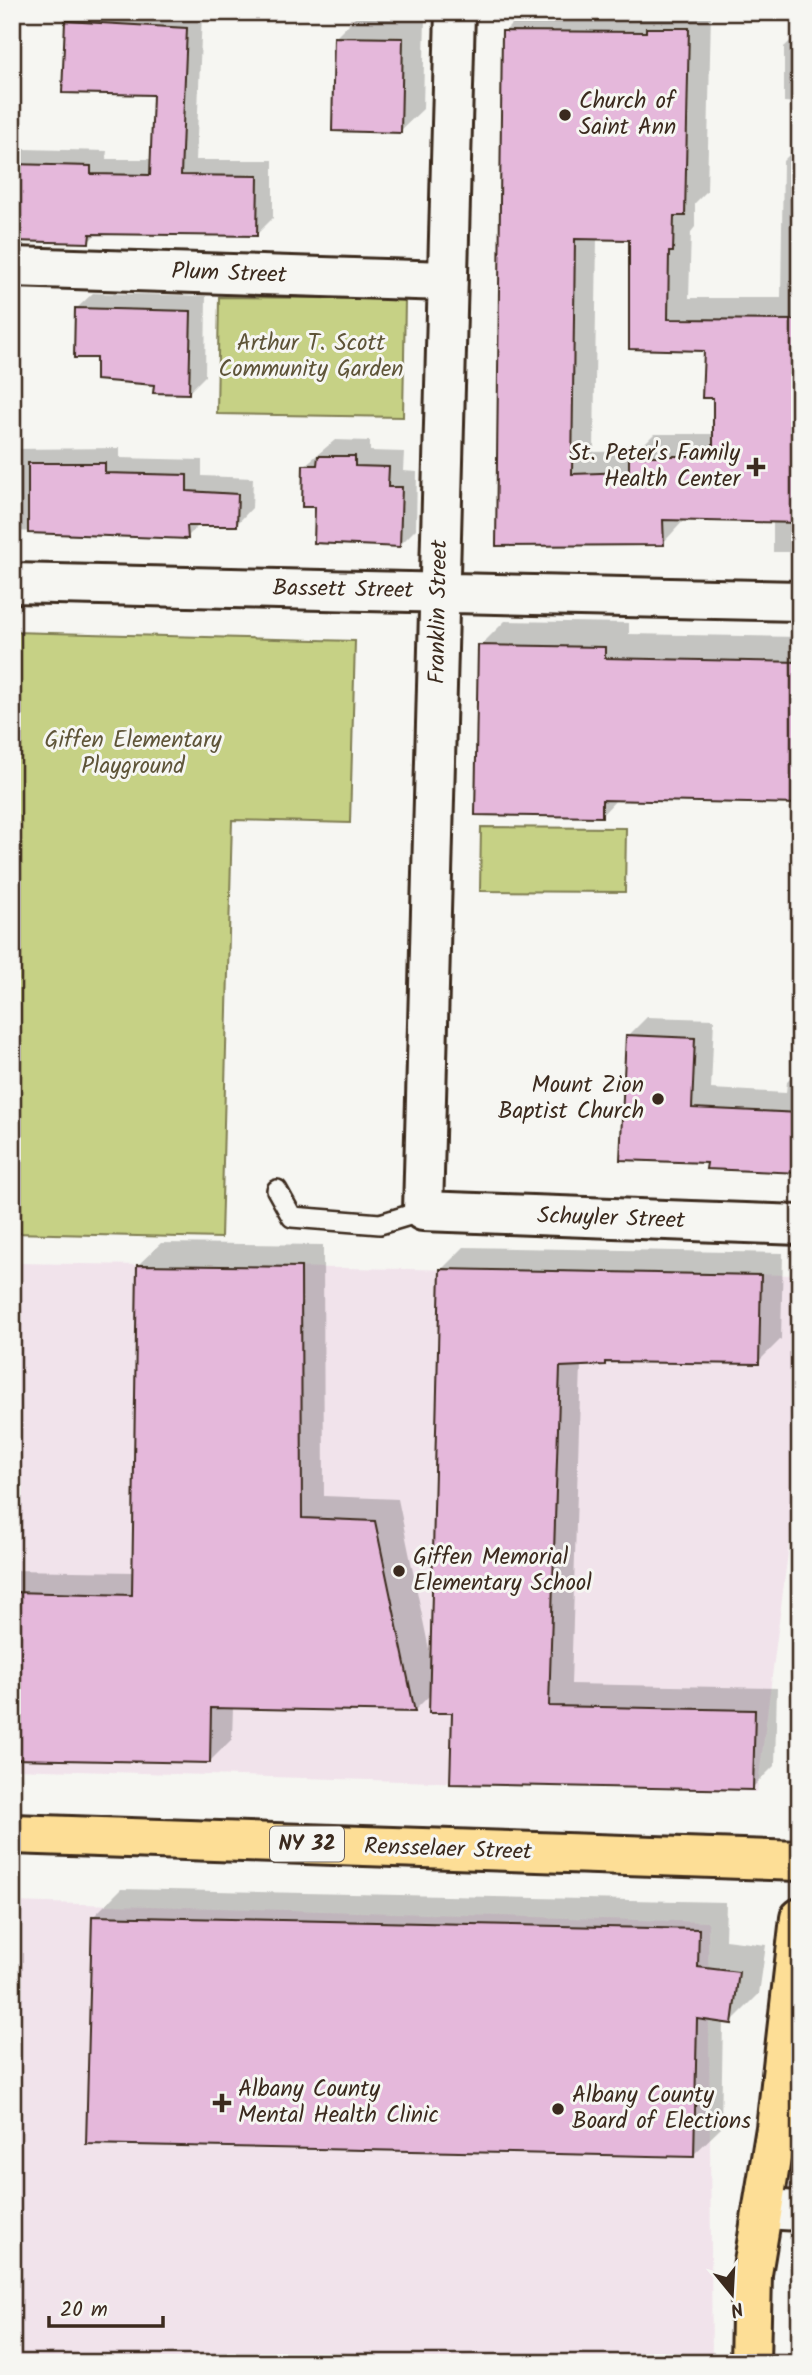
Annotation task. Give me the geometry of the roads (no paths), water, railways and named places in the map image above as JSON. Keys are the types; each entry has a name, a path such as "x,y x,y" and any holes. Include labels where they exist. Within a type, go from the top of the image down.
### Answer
{"main road":[{"name":"Rensselaer Street","path":"12,1834 800,1861"},
{"path":"750,2363 752,2274 782,2210 800,1918"}],"street":[{"name":"Franklin Street","path":"423,1212 455,12"},
{"name":"Plum Street","path":"12,267 446,281"},
{"name":"Bassett Street","path":"12,583 800,601"},
{"name":"Schuyler Street","path":"423,1212 800,1226"}],"lane":[{"path":"277,1190 292,1217 380,1224 423,1212"}],"place":[{"name":"Church of Saint Ann","path":"565,115"},
{"name":"St. Peter's Family Health Center","path":"756,467"},
{"name":"Mount Zion Baptist Church","path":"658,1099"},
{"name":"Giffen Memorial Elementary School","path":"399,1571"},
{"name":"Albany County Mental Health Clinic","path":"222,2103"},
{"name":"Albany County Board of Elections","path":"558,2109"}],"park label":[{"name":"Arthur T. Scott Community Garden","path":"311,357"},
{"name":"Giffen Elementary Playground","path":"133,754"}]}
